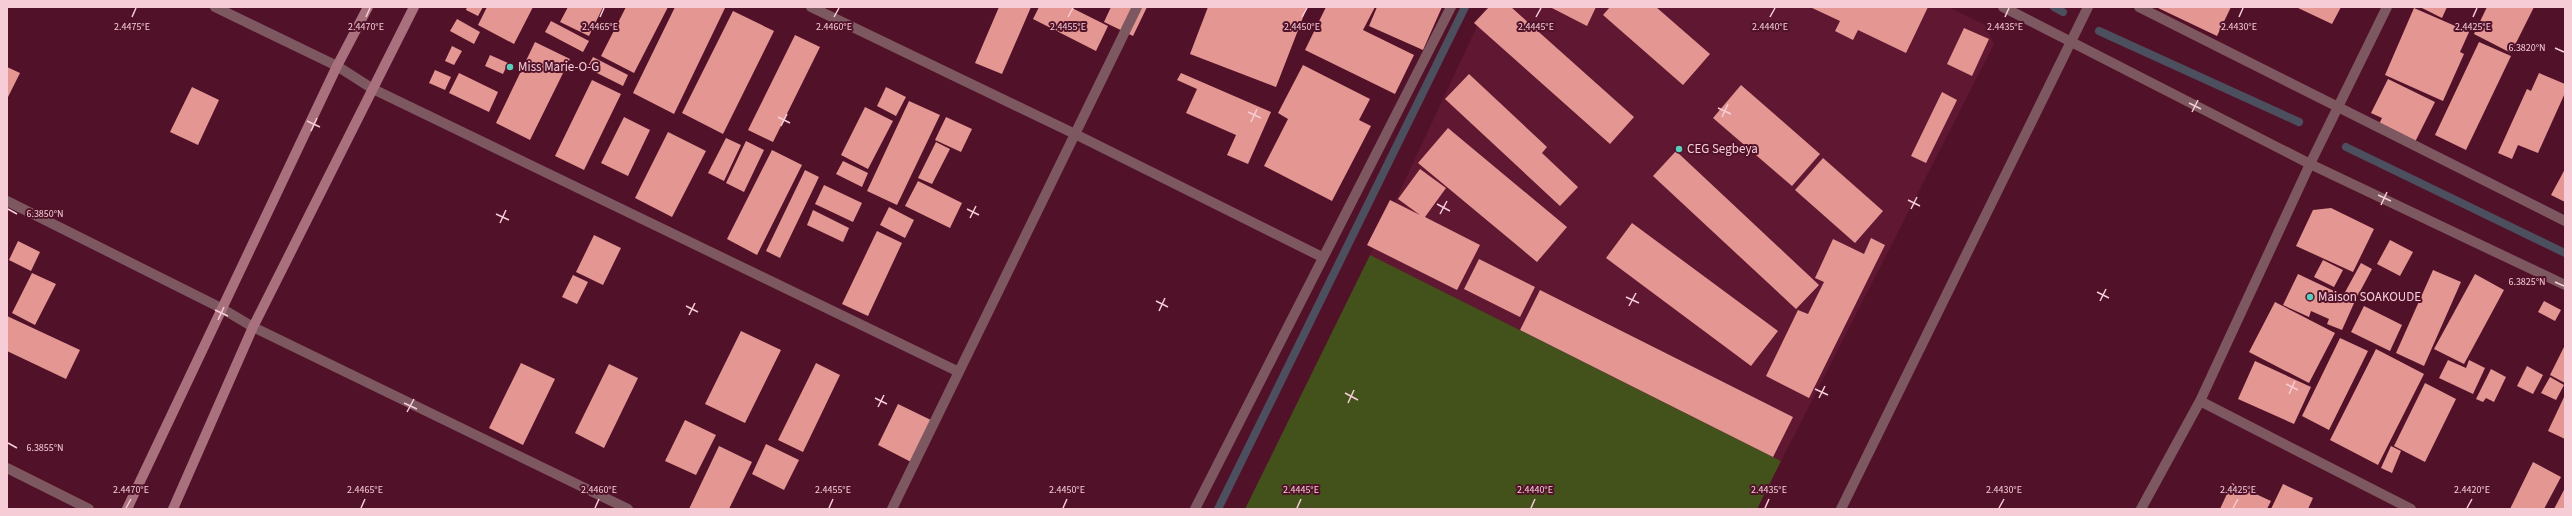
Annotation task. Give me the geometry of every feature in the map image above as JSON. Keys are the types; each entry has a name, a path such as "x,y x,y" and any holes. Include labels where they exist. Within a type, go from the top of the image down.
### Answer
{"main road":[{"path":"127,509 337,66 368,7"},
{"path":"173,509 253,327 414,7"}],"street":[{"path":"215,7 337,66 373,89 959,372"},
{"path":"811,7 1075,134 1322,257"},
{"path":"892,509 1137,7"},
{"path":"1195,509 1322,257 1451,7"},
{"path":"2004,7 2310,164 2565,285"},
{"path":"1841,509 2088,7"},
{"path":"2139,7 2339,106 2565,221"},
{"path":"2141,509 2200,401 2310,164 2387,7"},
{"path":"7,201 221,308 253,327 628,509"},
{"path":"2200,401 2411,509"},
{"path":"7,468 89,509"}],"shaded area":[{"name":"CEG Segbeya","path":"1486,7 1948,7 1985,25 1994,44 1781,461 1370,255"}],"green space":[{"path":"1370,255 1781,461 1757,509 1245,509"}],"building":[{"path":"467,7 483,7 478,16 466,10"},
{"path":"487,7 533,7 514,44 478,25"},
{"path":"568,7 603,7 589,36 560,22"},
{"path":"626,7 668,7 634,73 601,56"},
{"path":"675,7 725,8 674,114 633,93"},
{"path":"999,7 1031,7 1002,74 975,63"},
{"path":"1039,7 1070,7 1108,26 1096,51 1033,19"},
{"path":"1111,7 1147,7 1133,36 1104,22"},
{"path":"1208,7 1307,7 1276,87 1190,54"},
{"path":"1326,7 1375,7 1363,30 1414,55 1395,94 1305,50"},
{"path":"1377,7 1442,7 1423,50 1369,26"},
{"path":"1489,7 1511,7 1634,117 1610,144 1474,23"},
{"path":"1550,7 1596,7 1587,26"},
{"path":"1610,7 1656,7 1710,54 1683,85 1603,15"},
{"path":"1810,7 1928,7 1906,53 1858,30 1853,40 1835,31 1840,21"},
{"path":"2156,7 2231,7 2217,36"},
{"path":"2296,7 2341,7 2332,24"},
{"path":"2420,7 2447,7 2442,18"},
{"path":"2487,7 2534,7 2511,53 2474,34"},
{"path":"2414,8 2469,32 2460,52 2464,54 2443,101 2385,75"},
{"path":"733,11 774,31 723,134 682,113"},
{"path":"457,19 480,32 474,44 450,31"},
{"path":"551,21 589,41 583,52 545,32"},
{"path":"1964,28 1989,39 1972,76 1947,64"},
{"path":"795,35 820,47 773,142 748,130"},
{"path":"535,42 570,59 530,140 496,123"},
{"path":"2479,42 2511,56 2466,150 2435,135"},
{"path":"452,46 462,51 454,65 445,61"},
{"path":"490,55 508,63 503,74 485,66"},
{"path":"593,57 628,75 623,86 587,68"},
{"path":"1303,65 1370,99 1359,120 1371,126 1332,201 1264,166 1288,119 1278,113"},
{"path":"7,67 20,73 7,99"},
{"path":"435,70 451,77 445,90 429,83"},
{"path":"459,73 498,92 489,112 449,93"},
{"path":"1181,73 1271,112 1248,164 1227,155 1236,135 1186,113 1197,89 1177,80"},
{"path":"2539,73 2565,84 2565,93 2538,153 2518,145 2512,159 2498,153 2527,89 2531,91"},
{"path":"1469,74 1547,147 1542,153 1578,187 1560,206 1445,99"},
{"path":"2388,79 2435,102 2415,142 2379,124 2382,118 2371,113"},
{"path":"592,80 621,94 584,170 555,156"},
{"path":"1741,85 1820,154 1792,186 1713,118"},
{"path":"192,87 219,100 198,145 170,132"},
{"path":"886,87 906,97 896,116 877,106"},
{"path":"1942,92 1957,100 1926,163 1911,156"},
{"path":"909,101 940,115 897,205 867,191"},
{"path":"865,107 893,121 868,169 841,155"},
{"path":"624,117 650,130 628,176 601,163"},
{"path":"946,117 972,129 961,152 935,140"},
{"path":"1448,128 1567,227 1537,262 1418,163"},
{"path":"668,132 706,151 672,217 635,198"},
{"path":"726,138 741,145 724,181 708,173"},
{"path":"746,141 764,150 744,192 726,183"},
{"path":"936,142 950,149 932,184 918,178"},
{"path":"772,150 802,165 757,255 727,239"},
{"path":"1676,151 1819,285 1796,309 1653,176"},
{"path":"1823,158 1883,211 1855,243 1795,190"},
{"path":"843,161 868,173 862,187 836,174"},
{"path":"1420,169 1446,188 1425,217 1480,245 1457,290 1367,245 1390,200 1420,215 1398,199"},
{"path":"2565,169 2565,202 2551,195"},
{"path":"805,170 819,177 780,258 766,251"},
{"path":"918,181 962,203 950,228 905,206"},
{"path":"824,185 862,203 853,222 815,204"},
{"path":"889,207 914,220 905,238 880,225"},
{"path":"2331,208 2374,229 2353,272 2296,246 2313,210"},
{"path":"813,210 849,228 843,242 807,225"},
{"path":"1632,223 1778,331 1751,366 1606,258"},
{"path":"877,231 902,243 868,316 842,304"},
{"path":"594,235 621,248 603,285 576,272"},
{"path":"1871,238 1885,245 1809,398 1766,376 1798,310 1808,314 1824,282 1815,278 1833,239 1864,254"},
{"path":"2390,240 2413,252 2400,276 2377,264"},
{"path":"18,241 40,252 31,271 9,260"},
{"path":"1479,259 1535,287 1520,317 1464,289"},
{"path":"2323,260 2343,270 2334,287 2314,277"},
{"path":"2361,263 2372,269 2356,299 2344,294"},
{"path":"2433,270 2461,282 2424,366 2396,353"},
{"path":"32,273 56,284 35,325 12,313"},
{"path":"2298,274 2355,301 2342,330 2327,324 2329,319 2311,311 2309,317 2283,305"},
{"path":"2475,274 2504,290 2464,364 2434,349"},
{"path":"573,275 588,282 577,304 562,297"},
{"path":"1540,290 1793,417 1773,457 1520,330"},
{"path":"2544,301 2561,310 2555,321 2538,312"},
{"path":"2275,302 2335,333 2309,383 2249,352"},
{"path":"2364,306 2402,325 2390,351 2351,332"},
{"path":"7,316 80,350 66,379 7,351"},
{"path":"741,331 781,350 745,423 705,404"},
{"path":"2340,338 2368,351 2329,430 2302,416"},
{"path":"2565,345 2565,383 2550,375"},
{"path":"2376,349 2424,374 2378,465 2330,440"},
{"path":"2448,360 2466,368 2469,360 2485,368 2473,394 2439,378"},
{"path":"2255,361 2311,387 2294,424 2238,399"},
{"path":"521,363 555,379 523,445 489,428"},
{"path":"816,363 840,375 803,452 778,440"},
{"path":"609,364 638,378 604,448 575,433"},
{"path":"2527,366 2543,375 2533,394 2517,386"},
{"path":"2491,369 2506,377 2494,402 2486,398 2483,402 2476,399"},
{"path":"2550,377 2564,385 2556,400 2541,393"},
{"path":"2425,383 2456,399 2425,462 2394,446"},
{"path":"2565,395 2565,439 2548,431"},
{"path":"898,404 935,422 915,464 878,445"},
{"path":"685,420 716,435 696,475 665,461"},
{"path":"766,444 799,460 784,490 752,474"},
{"path":"719,446 752,462 729,509 689,509"},
{"path":"2391,446 2401,451 2392,473 2381,468"},
{"path":"2533,462 2561,477 2544,509 2510,509"},
{"path":"2232,483 2271,501 2267,509 2220,509"},
{"path":"2283,484 2313,498 2308,509 2271,509"},
{"path":"2565,488 2565,509 2554,509"}],"waterway":[{"path":"1218,509 1465,7"},
{"path":"2054,7 2063,12"},
{"path":"2099,31 2299,122"},
{"path":"2346,147 2565,253"}],"place":[{"name":"Miss Marie-O-G","path":"510,67"},
{"name":"CEG Segbeya","path":"1679,149"},
{"name":"Maison SOAKOUDE","path":"2310,297"}]}
